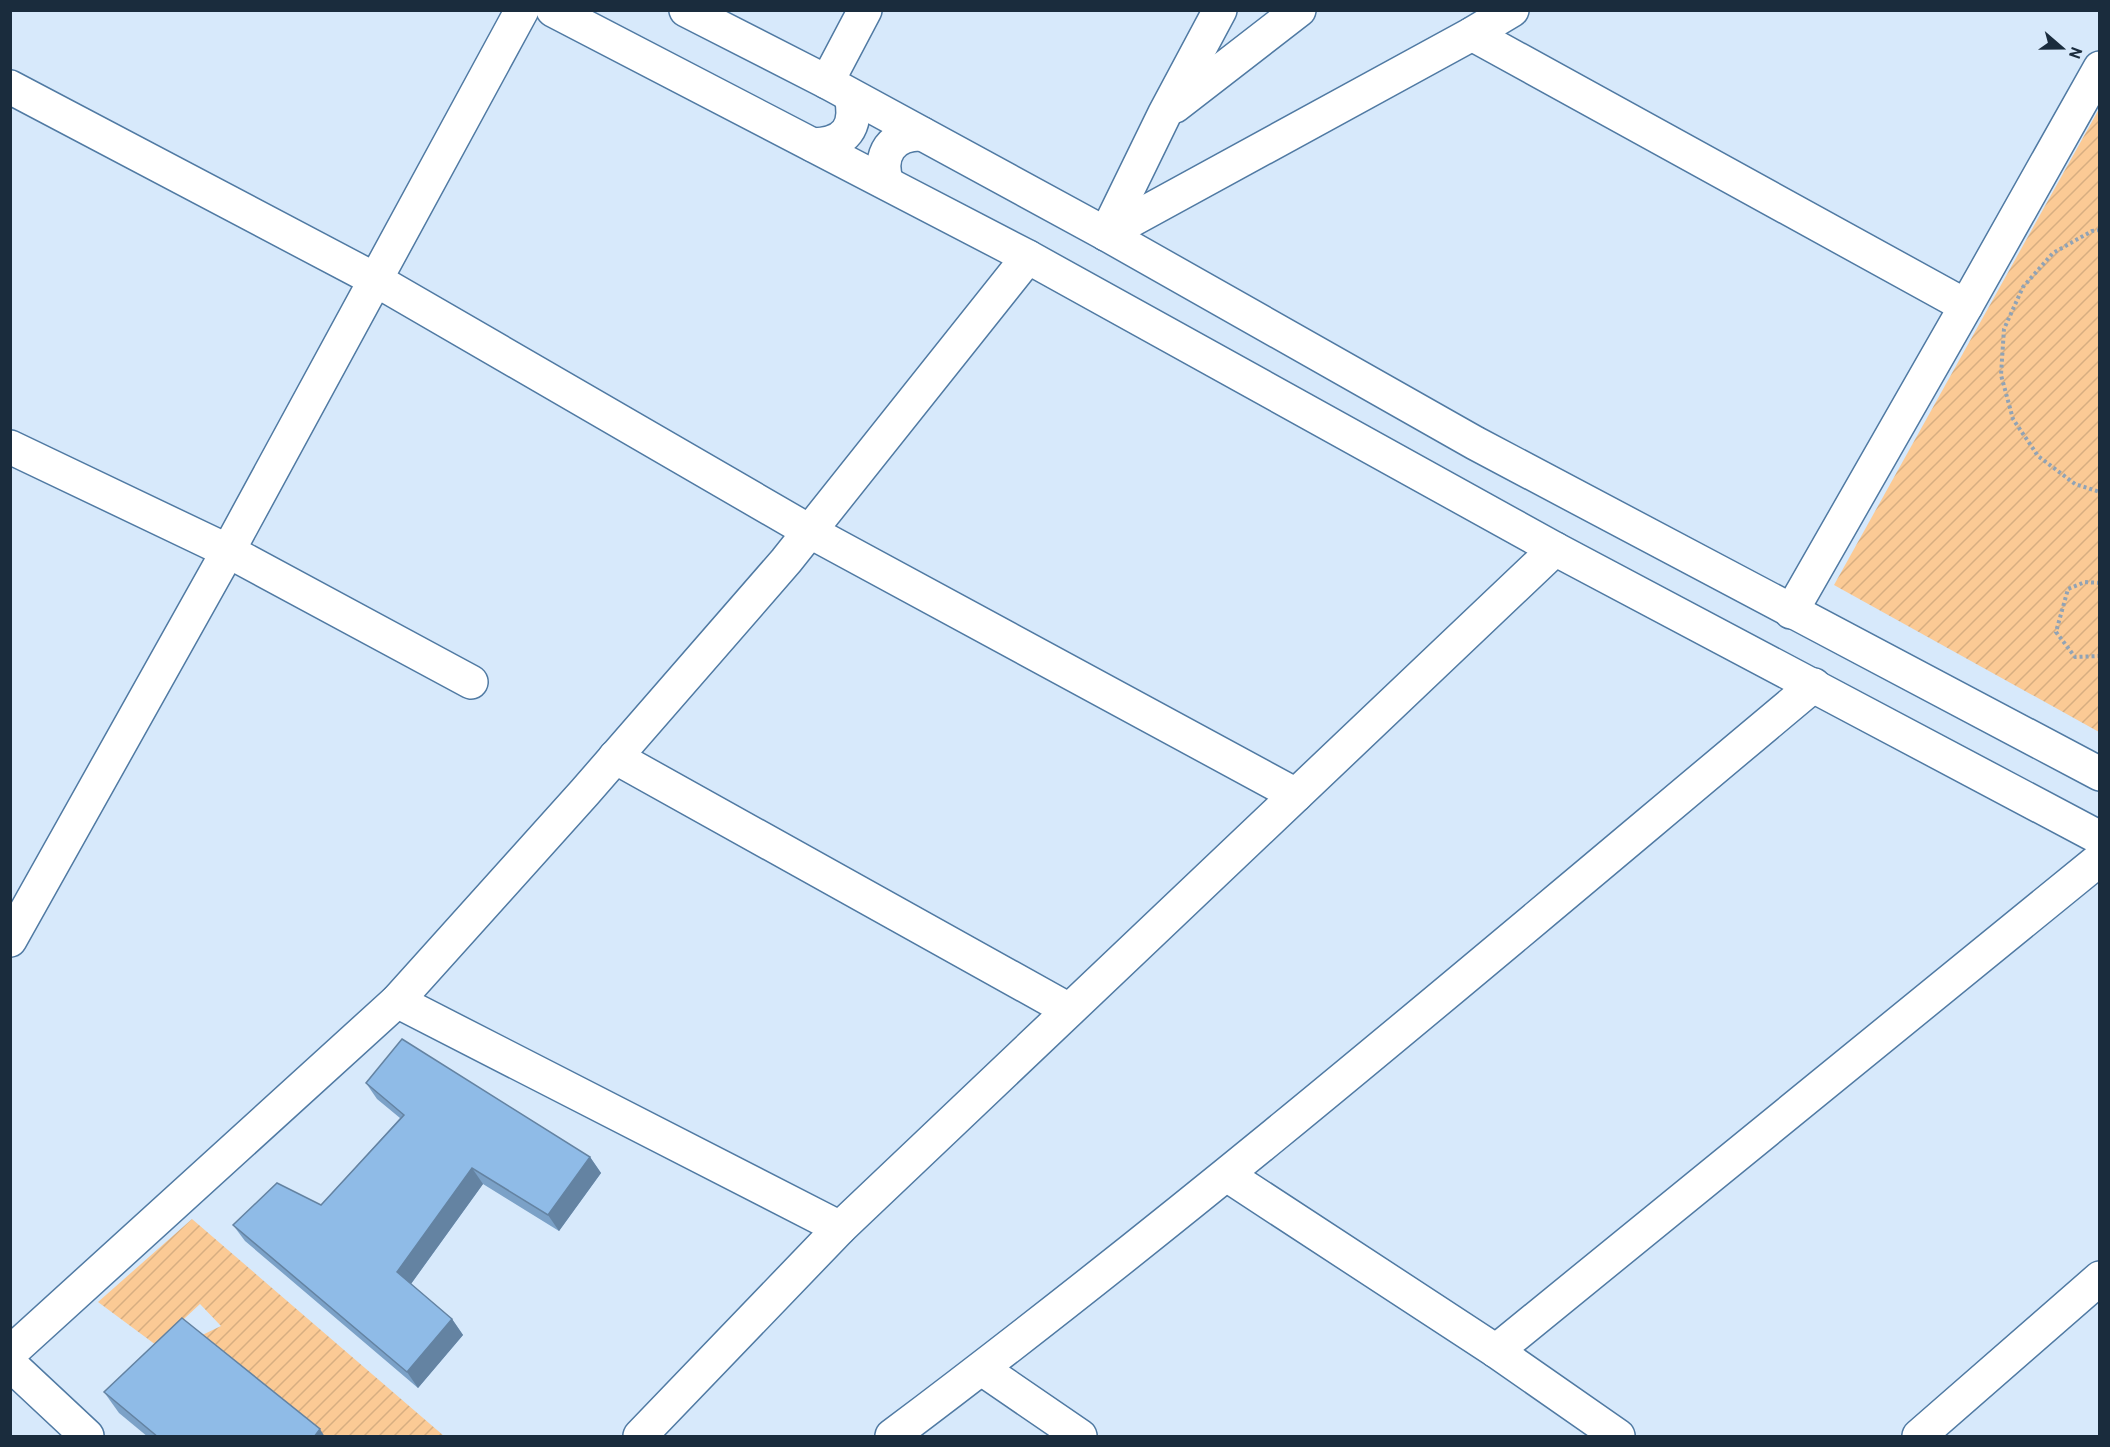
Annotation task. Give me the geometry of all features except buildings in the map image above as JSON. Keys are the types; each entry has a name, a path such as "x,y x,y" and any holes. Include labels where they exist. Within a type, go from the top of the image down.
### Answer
{"street":[{"path":"10,939 228,551 522,10"},
{"path":"553,10 1028,257 1555,549 2100,838"},
{"path":"686,10 839,89 1106,234 1475,443 2100,774"},
{"path":"839,89 865,10"},
{"path":"1106,234 1220,10"},
{"path":"1166,113 1299,10"},
{"path":"1106,234 1512,10"},
{"path":"1472,34 1966,306"},
{"path":"1791,612 2100,68"},
{"path":"10,87 376,280 809,531 1296,795"},
{"path":"813,145 828,144 842,138 851,126 854,111 839,89"},
{"path":"887,183 883,173 886,152 902,137 922,134"},
{"path":"10,1353 50,1320 397,1001 786,561 1028,257"},
{"path":"10,447 228,551 471,682"},
{"path":"640,1437 840,1228 1555,549"},
{"path":"892,1437 982,1369 1227,1175 1814,685"},
{"path":"615,757 1069,1010"},
{"path":"1496,1351 2100,859"},
{"path":"397,1001 840,1228"},
{"path":"1227,1175 1496,1351 1618,1437"},
{"path":"1919,1437 2100,1278"},
{"path":"10,1364 87,1437"},
{"path":"982,1369 1080,1437"}],"path":[{"path":"2100,230 2092,231 2053,254 2023,287 2004,329 2001,375 2013,419 2038,456 2075,484 2100,492"},
{"path":"2100,583 2085,582 2067,588 2056,632 2075,657 2100,656"}],"shaded area":[{"path":"2099,109 2099,732 1834,585"},
{"path":"192,1219 444,1436 318,1436 196,1338 221,1326 200,1304 156,1345 98,1302"}]}
